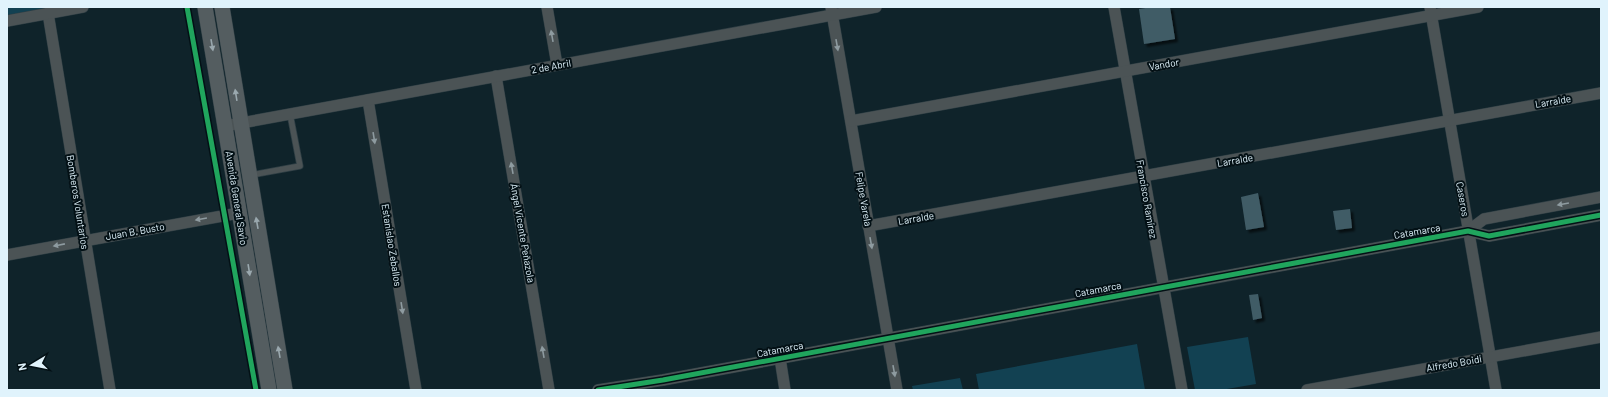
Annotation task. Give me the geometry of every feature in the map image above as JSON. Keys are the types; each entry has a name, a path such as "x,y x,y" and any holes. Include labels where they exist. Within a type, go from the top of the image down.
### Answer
{"main road":[{"name":"Avenida General Savio","path":"205,7 269,390"},
{"name":"Avenida General Savio","path":"222,7 248,176 285,390"}],"street":[{"path":"7,21 83,7"},
{"path":"547,7 557,65"},
{"name":"2 de Abril","path":"225,126 557,65 831,11 876,7"},
{"name":"Francisco Ramírez","path":"1114,7 1182,390"},
{"name":"Vandor","path":"851,121 1125,72 1431,11 1478,7"},
{"name":"Felipe Varela","path":"831,11 897,390"},
{"name":"Caseros","path":"1431,11 1496,390"},
{"name":"Bomberos Voluntarios","path":"48,13 84,240 110,390"},
{"name":"Ángel Vicente Peñazola","path":"496,76 549,390"},
{"name":"Larralde","path":"868,226 1601,93"},
{"name":"Estanislao Zeballos","path":"368,100 416,390"},
{"name":"Catamarca","path":"598,390 663,385 780,358 1468,230 1484,219 1601,197"},
{"name":"Juan B. Busto","path":"7,255 239,212"},
{"name":"Catamarca","path":"1468,230 1489,236 1601,215"},
{"name":"Alfredo Boidi","path":"1307,390 1601,337"},
{"path":"780,358 785,390"}],"lane":[{"path":"248,176 300,166 290,114"}],"shaded area":[{"path":"7,7 84,7 7,21"},
{"path":"1248,337 1256,384 1221,390 1195,390 1187,347"},
{"path":"1137,344 1145,390 979,390 976,374"},
{"path":"960,378 963,390 913,390 912,386"}],"building":[{"path":"1170,7 1175,39 1144,44 1139,9"},
{"path":"1258,193 1264,227 1246,230 1241,197"},
{"path":"1350,209 1352,228 1336,230 1333,211"},
{"path":"1258,294 1262,318 1253,320 1249,295"}],"cycle path":[{"path":"187,7 256,390"},
{"path":"598,390 663,380 1468,231 1489,236 1601,215"}]}
